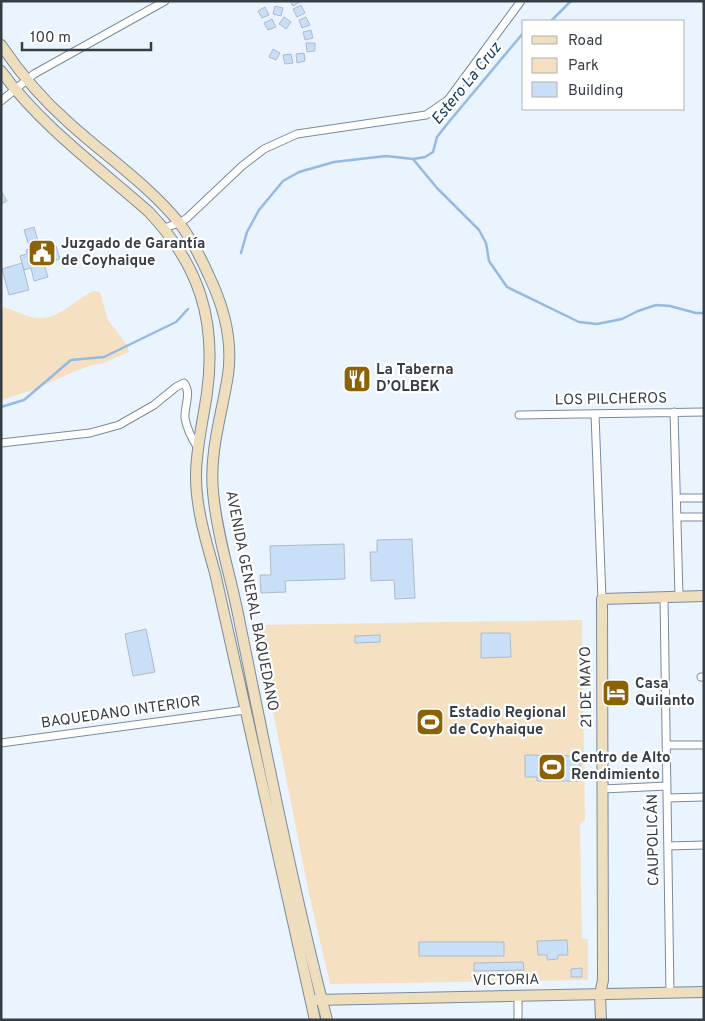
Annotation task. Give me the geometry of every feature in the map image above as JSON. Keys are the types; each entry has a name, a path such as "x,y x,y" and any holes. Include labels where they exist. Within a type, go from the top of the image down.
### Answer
{"main road":[{"name":"AVENIDA GENERAL BAQUEDANO","path":"1,45 27,79 63,117 148,192 179,223 209,274 222,304 227,326 229,349 228,374 217,424 212,470 216,519 240,622 256,709 327,1020"},
{"name":"AVENIDA GENERAL BAQUEDANO","path":"1,71 14,89 37,114 149,212 164,228 176,243 196,281 203,301 210,347 210,367 196,476 199,516 215,573 315,1020"},
{"path":"602,599 704,596"},
{"name":"21 DE MAYO","path":"601,1020 600,994 603,980 602,599"},
{"name":"VICTORIA","path":"309,1000 704,992"}],"street":[{"path":"1,101 27,79 165,1"},
{"path":"164,228 179,223 199,207 242,166 264,149 297,134 426,115 448,100 521,1"},
{"name":"AVENIDA GENERAL BAQUEDANO","path":"1,41 9,56"},
{"path":"1,443 90,433 119,425 154,406 176,387 184,383 187,386 188,395 185,417 188,430 198,449"},
{"path":"674,412 679,596"},
{"name":"LOS PILCHEROS","path":"519,415 704,412"},
{"name":"21 DE MAYO","path":"595,414 602,599"},
{"path":"677,498 704,498"},
{"path":"677,518 704,516"},
{"name":"CAUPOLICÁN","path":"664,597 670,993"},
{"name":"BAQUEDANO INTERIOR","path":"1,743 245,710"},
{"path":"666,745 704,744"},
{"path":"603,789 667,786"},
{"path":"667,798 704,797"},
{"path":"668,846 704,845"},
{"path":"518,996 518,1020"}],"green space":[{"path":"94,291 100,292 108,320 127,345 129,352 104,363 71,373 36,389 1,400 1,307 31,317 48,317 64,310"},
{"name":"Estadio Regional de Coyhaique","path":"582,620 585,820 580,824 582,939 588,939 588,980 330,984 309,894 256,625"}],"building":[{"path":"290,1 300,1 300,2 293,6"},
{"path":"301,5 305,13 297,17 293,9"},
{"path":"275,6 283,8 281,16 273,14"},
{"path":"265,7 269,15 262,18 258,11"},
{"path":"284,17 291,22 286,29 279,24"},
{"path":"306,17 310,25 302,28 299,20"},
{"path":"272,19 276,27 268,30 264,23"},
{"path":"311,30 313,38 305,40 303,32"},
{"path":"306,43 315,43 315,51 307,52"},
{"path":"273,49 280,53 276,60 269,57"},
{"path":"304,53 305,61 297,63 296,54"},
{"path":"291,54 293,63 285,64 283,55"},
{"path":"1,191 7,201 1,204"},
{"name":"Juzgado de Garantía de Coyhaique","path":"34,227 41,251 56,246 60,259 44,264 48,277 34,281 31,268 24,270 20,256 27,254 26,250 30,249 24,230"},
{"path":"22,263 29,290 9,295 2,269"},
{"path":"412,539 415,598 395,599 394,580 371,581 370,552 377,552 377,540"},
{"path":"344,544 345,579 285,581 286,592 261,593 260,575 271,575 270,546"},
{"path":"146,629 155,672 133,676 125,634"},
{"path":"481,633 510,633 511,657 481,658"},
{"path":"380,635 380,642 355,643 355,636"},
{"name":"Centro de Alto Rendimiento","path":"525,755 580,756 580,781 537,781 537,777 525,777"},
{"path":"567,940 568,955 558,955 558,959 547,960 547,955 538,955 537,941"},
{"path":"419,942 504,942 504,956 419,956"},
{"path":"523,962 524,970 474,971 474,963"},
{"path":"582,968 582,977 571,977 571,969"}],"waterway":[{"name":"Estero La Cruz","path":"552,20 571,1"},
{"name":"Estero La Cruz","path":"241,253 247,232 259,210 283,181 299,172 334,162 386,156 413,159 425,157 433,152 437,137 522,34"},
{"path":"413,159 437,188 479,230 486,243 489,261 507,287 579,322 597,324 622,319 656,305 704,313"},
{"name":"Estero La Cruz","path":"1,407 24,400 71,360 104,357 176,322 188,309"}],"place":[{"name":"Juzgado de Garantía de Coyhaique","path":"42,253"},
{"name":"La Taberna D’OLBEK","path":"357,379"},
{"name":"Casa Quilanto","path":"616,693"},
{"name":"Estadio Regional de Coyhaique","path":"430,722"},
{"name":"Centro de Alto Rendimiento","path":"552,767"}]}
